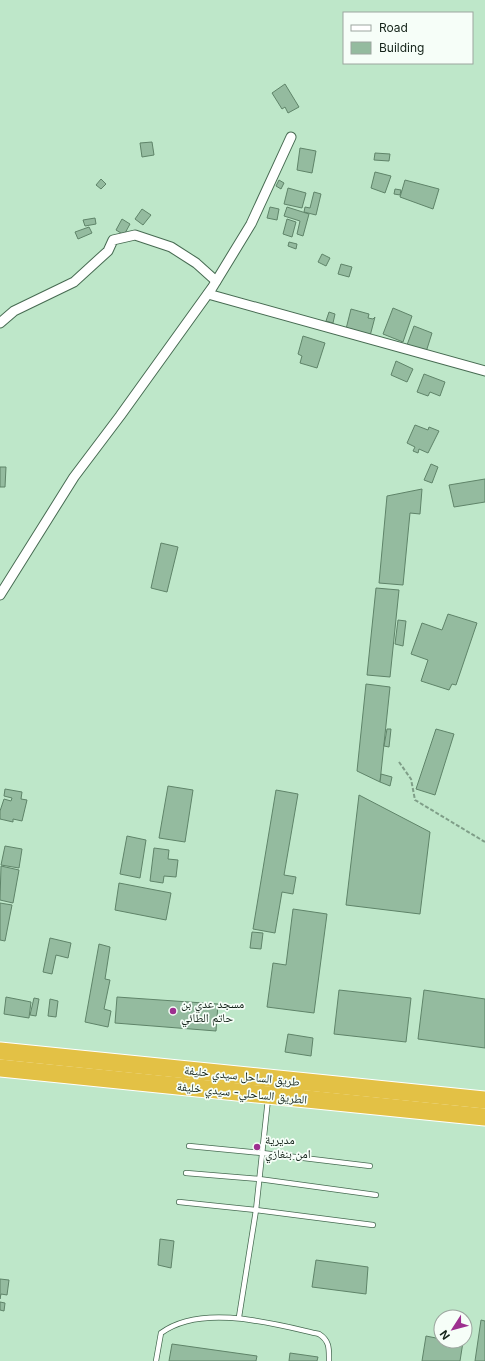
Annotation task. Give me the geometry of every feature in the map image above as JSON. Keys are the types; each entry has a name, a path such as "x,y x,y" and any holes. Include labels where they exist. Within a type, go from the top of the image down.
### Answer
{"highway":[{"name":"طريق الساحل سيدي خليفة","path":"0,1051 485,1100"},
{"name":"الطريق الساحلي- سيدي خليفة","path":"0,1068 485,1117"}],"street":[{"path":"0,595 74,477 208,294 251,224 291,137"},
{"path":"0,322 14,311 74,282 108,251 113,240 135,235 171,247 196,263 216,281"},
{"path":"208,294 485,371"}],"lane":[{"path":"239,1317 256,1210 268,1095"},
{"path":"189,1146 370,1166"},
{"path":"186,1172 259,1179 376,1195"},
{"path":"179,1202 256,1210 373,1226"},
{"path":"156,1361 161,1333 170,1326 193,1320 239,1317 319,1334 326,1339 329,1347 329,1361"}],"path":[{"path":"399,762 411,779 415,800 485,842"}],"building":[{"path":"285,84 299,107 288,113 285,107 282,109 272,93"},
{"path":"152,142 154,155 142,157 140,143"},
{"path":"300,148 316,151 312,173 297,170"},
{"path":"375,153 390,154 389,161 374,160"},
{"path":"375,172 391,176 385,193 371,188"},
{"path":"101,179 106,184 101,189 96,185"},
{"path":"279,180 284,183 281,189 276,186"},
{"path":"405,180 439,189 433,209 400,197"},
{"path":"288,188 306,193 302,208 284,204"},
{"path":"395,189 401,190 400,195 394,194"},
{"path":"314,192 321,194 316,215 304,212 305,207 310,208"},
{"path":"270,207 279,209 277,220 267,218"},
{"path":"287,207 309,214 303,236 297,234 300,221 284,216"},
{"path":"142,209 151,215 143,225 135,219"},
{"path":"95,218 96,224 85,226 83,220"},
{"path":"122,219 130,224 124,235 116,230"},
{"path":"287,219 296,222 292,237 283,234"},
{"path":"89,227 92,233 78,239 75,232"},
{"path":"289,242 297,244 296,249 288,246"},
{"path":"322,254 330,258 326,266 318,262"},
{"path":"341,264 352,267 349,277 338,274"},
{"path":"393,308 412,316 403,342 383,334"},
{"path":"351,309 369,314 368,318 373,319 375,317 370,336 346,329"},
{"path":"329,312 335,314 333,323 326,321"},
{"path":"414,326 432,333 426,352 407,345"},
{"path":"303,336 325,343 317,368 300,363 302,356 298,354"},
{"path":"396,361 413,369 407,382 391,375"},
{"path":"424,374 445,382 440,396 430,392 428,396 417,392"},
{"path":"415,425 428,430 429,427 439,431 428,453 419,449 418,453 413,451 415,447 407,443"},
{"path":"431,464 438,467 432,483 424,480"},
{"path":"0,467 6,467 5,487 0,487"},
{"path":"485,479 485,502 454,507 449,485"},
{"path":"422,489 420,514 410,513 403,585 379,583 387,496"},
{"path":"161,543 178,547 167,592 151,588"},
{"path":"376,588 399,590 390,677 367,675"},
{"path":"448,614 477,623 456,685 452,684 449,690 421,681 428,660 411,654 422,623 442,630"},
{"path":"398,620 406,621 403,646 395,644"},
{"path":"366,684 390,687 380,782 357,771"},
{"path":"387,729 391,729 389,747 384,746"},
{"path":"436,729 454,734 435,795 416,789"},
{"path":"381,774 392,777 390,786 380,782"},
{"path":"168,786 193,790 185,842 159,838"},
{"path":"5,789 22,792 21,799 27,800 22,821 13,819 13,822 0,819 0,811 4,799 11,801 12,798 4,796"},
{"path":"276,790 298,794 284,875 296,877 293,894 282,892 275,933 253,929"},
{"path":"359,795 430,832 420,914 346,905"},
{"path":"127,836 146,840 140,878 120,874"},
{"path":"5,846 22,849 19,868 1,865"},
{"path":"154,848 169,850 168,859 178,860 176,877 164,876 163,883 150,881"},
{"path":"1,866 19,870 13,903 0,900"},
{"path":"119,883 171,893 166,920 115,910"},
{"path":"0,903 12,905 5,941 0,940"},
{"path":"293,909 327,914 314,1013 267,1007 273,963 286,965"},
{"path":"252,932 263,933 261,949 250,948"},
{"path":"50,938 71,943 68,958 56,955 52,974 43,972"},
{"path":"99,944 110,947 105,979 110,980 104,1009 111,1011 108,1027 85,1022"},
{"path":"339,990 411,998 406,1042 334,1034"},
{"path":"424,990 485,999 485,1048 418,1039"},
{"path":"6,997 31,1002 29,1018 4,1014"},
{"path":"117,997 218,1004 216,1031 115,1023"},
{"path":"34,998 39,999 36,1016 30,1015"},
{"path":"50,999 58,1001 56,1017 48,1016"},
{"path":"288,1034 313,1038 311,1056 285,1052"},
{"path":"160,1239 174,1241 171,1268 158,1265"},
{"path":"316,1260 368,1267 366,1294 312,1287"},
{"path":"0,1279 9,1280 7,1295 1,1294 0,1299"},
{"path":"0,1302 5,1303 4,1311 0,1310"},
{"path":"481,1320 485,1321 485,1361 475,1361"},
{"path":"426,1336 433,1337 433,1349 462,1349 460,1361 422,1361"},
{"path":"172,1344 257,1356 256,1361 169,1361"},
{"path":"290,1353 318,1357 317,1361 289,1361"}],"place":[{"name":"مسجد عدي بن حاتم الطائي","path":"173,1011"},
{"name":"مديرية امن بنغازي","path":"257,1147"}]}
